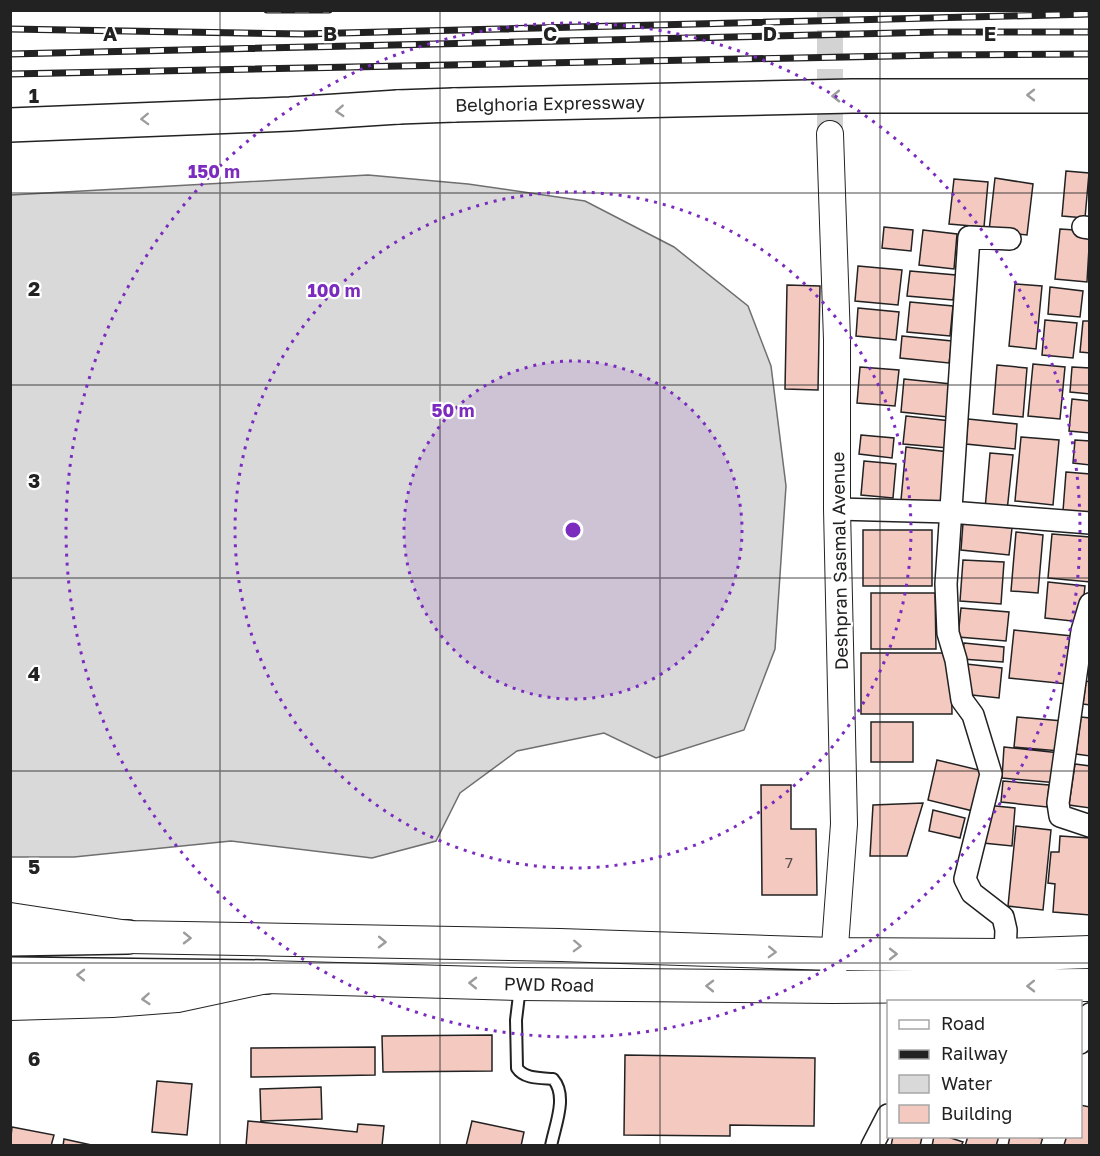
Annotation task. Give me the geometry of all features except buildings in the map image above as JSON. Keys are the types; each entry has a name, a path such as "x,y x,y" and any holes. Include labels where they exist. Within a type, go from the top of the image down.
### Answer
{"highway":[{"name":"Belghoria Expressway","path":"10,125 454,105 841,96 1089,96"},
{"path":"10,939 128,937"},
{"path":"10,974 266,978"}],"main road":[{"path":"10,919 128,937 560,945 834,954 1005,955 1089,952"},
{"name":"PWD Road","path":"10,1004 112,1001 177,996 266,978 520,984 832,987 933,994 1089,985"}],"street":[{"name":"Deshpran Sasmal Avenue","path":"830,134 837,340 837,509 844,824 832,987"},
{"path":"1005,955 1006,930 1003,917 972,893 965,879 991,774 973,715 962,700 956,660 948,633 945,584 969,237 1010,239"},
{"path":"837,509 950,512 1089,523"},
{"path":"1089,604 1082,631 1058,803 1060,816 1089,826"},
{"path":"1082,1037 1089,1014"},
{"path":"872,1146 887,1117"}],"lane":[{"path":"520,984 516,1020 517,1068 520,1073 528,1076 553,1079 559,1086 561,1095 551,1146"}],"water":[{"path":"368,175 468,184 585,201 674,247 748,306 771,366 786,486 775,649 744,730 656,758 604,733 517,751 460,793 436,841 372,858 231,841 74,857 11,857 11,195"}],"tunnel":[{"path":"830,10 830,134"}],"railway":[{"path":"267,10 329,10"},
{"path":"10,29 302,34 1090,14"},
{"path":"10,54 939,32 1090,32"},
{"path":"10,74 1090,54"}]}
